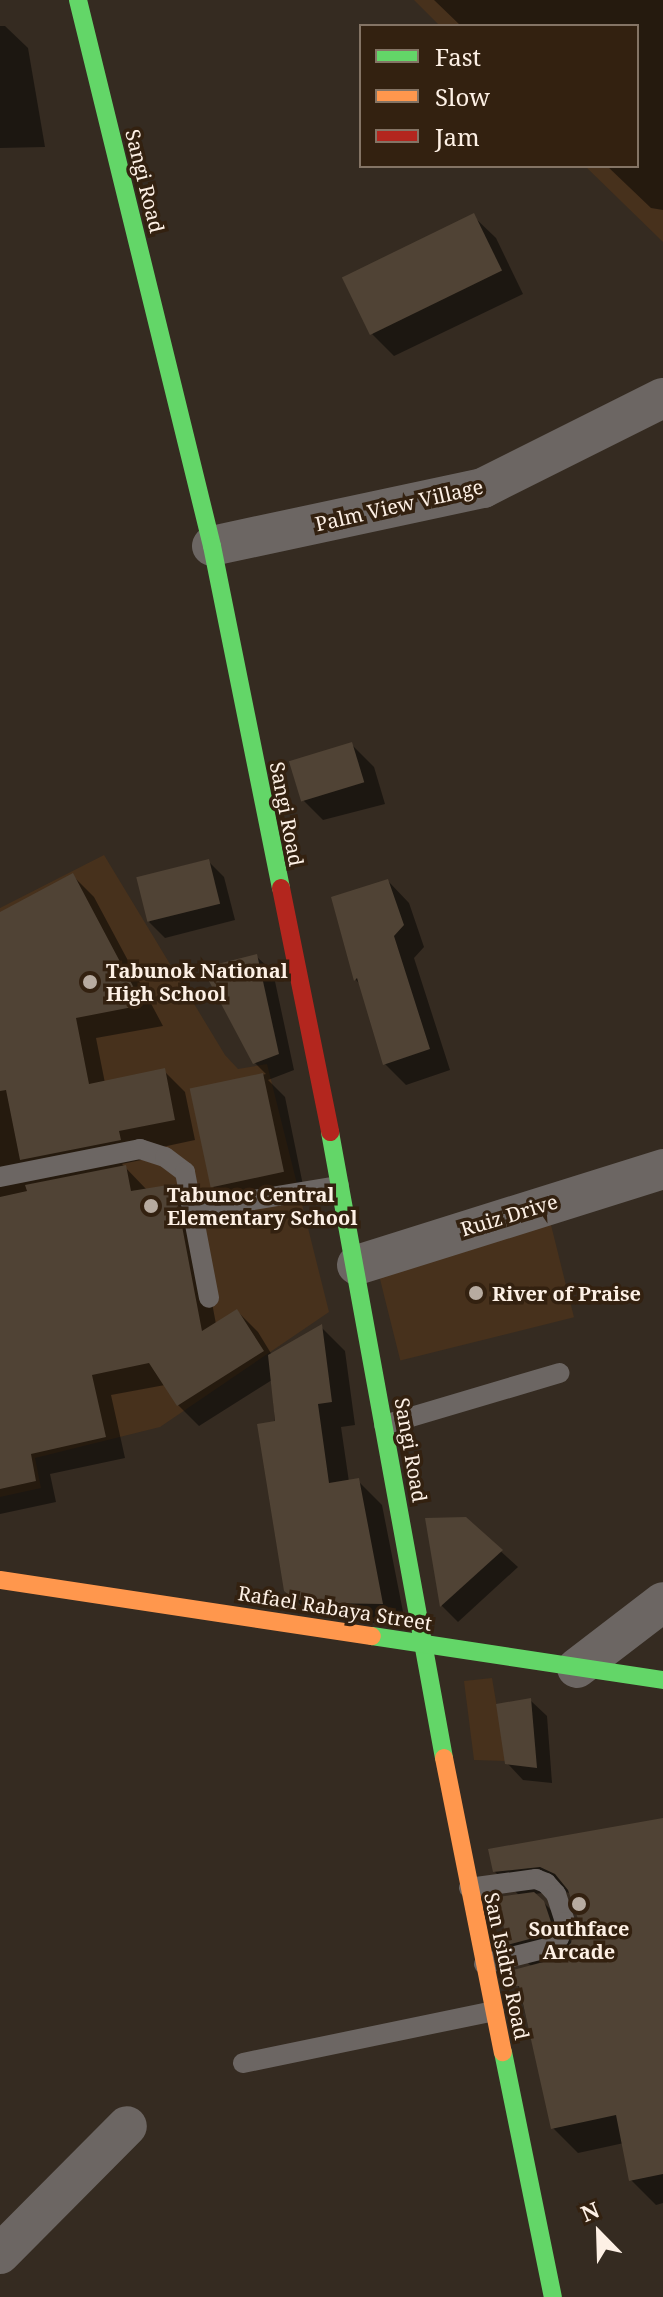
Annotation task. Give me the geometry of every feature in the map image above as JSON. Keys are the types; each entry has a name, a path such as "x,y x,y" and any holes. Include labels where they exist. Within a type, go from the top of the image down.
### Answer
{"street":[{"name":"Sangi Road","path":"78,0 212,546 357,1265 421,1643"},
{"name":"Palm View Village","path":"212,546 483,488 663,398"},
{"name":"Ruiz Drive","path":"357,1265 663,1169"},
{"name":"Rafael Rabaya Street","path":"0,1580 663,1680"},
{"path":"577,1668 663,1602"},
{"name":"San Isidro Road","path":"421,1643 553,2297"},
{"path":"0,2254 127,2126"}],"lane":[{"path":"0,1177 140,1149 165,1157 185,1172 209,1298"},
{"path":"192,1210 339,1186"},
{"path":"384,1425 559,1373"},
{"path":"469,1888 536,1879 546,1883 556,1894 565,1922 559,1938 547,1948 484,1964"},
{"path":"243,2063 494,2011"}],"shaded area":[{"path":"414,0 663,0 663,242 587,168 639,168 639,24 438,24"},
{"name":"Tabunoc Central Elementary School","path":"104,855 225,1055 238,1069 267,1064 329,1312 160,1427 35,1458 41,1488 0,1497 0,908"},
{"name":"River of Praise","path":"551,1225 574,1317 400,1360 377,1268"},
{"path":"492,1678 506,1761 474,1760 464,1681"}],"building":[{"path":"474,213 502,271 370,335 342,277"},
{"path":"352,742 364,782 301,801 289,761"},
{"path":"209,859 220,904 147,922 136,877"},
{"path":"73,873 143,1005 76,1018 89,1084 165,1068 175,1120 119,1131 121,1140 20,1160 6,1090 0,1091 0,912"},
{"path":"388,879 404,925 394,936 430,1049 383,1065 357,978 354,981 331,897"},
{"path":"257,954 279,1054 253,1064 202,968"},
{"path":"263,1073 284,1172 211,1187 190,1089"},
{"path":"126,1165 131,1191 174,1184 202,1331 237,1309 264,1351 177,1406 149,1363 92,1375 106,1437 31,1454 36,1481 0,1489 0,1197 27,1191 25,1185"},
{"path":"322,1324 332,1402 318,1404 329,1483 359,1478 383,1604 319,1603 294,1599 284,1591 257,1424 275,1421 268,1355"},
{"path":"466,1517 503,1550 440,1607 425,1518"},
{"path":"531,1698 537,1768 505,1764 496,1704"},
{"path":"663,1818 663,2174 629,2181 616,2115 551,2129 519,1986 516,1986 513,1970 551,1960 571,1943 578,1919 568,1890 555,1874 540,1867 493,1872 488,1849"},
{"path":"534,1892 544,1901 551,1922 548,1930 541,1936 507,1945 498,1897"}],"traffic: fast":[{"path":"78,0 212,546 281,888"},
{"path":"330,1132 444,1758"},
{"path":"372,1636 663,1680"},
{"path":"503,2052 553,2297"}],"traffic: slow":[{"path":"0,1580 372,1636"},
{"path":"444,1758 503,2052"}],"traffic: jam":[{"path":"281,888 330,1132"}],"place":[{"name":"Tabunok National High School","path":"90,982"},
{"name":"Tabunoc Central Elementary School","path":"151,1206"},
{"name":"River of Praise","path":"476,1293"},
{"name":"Southface Arcade","path":"579,1904"}]}
